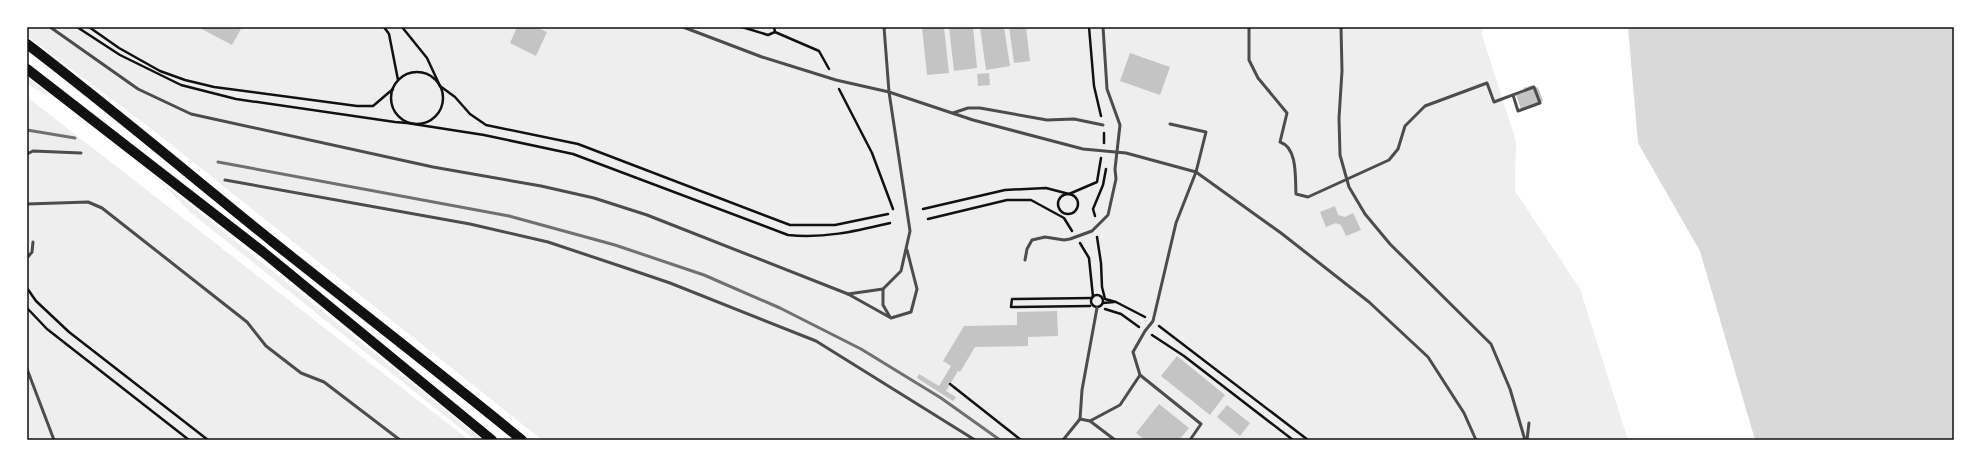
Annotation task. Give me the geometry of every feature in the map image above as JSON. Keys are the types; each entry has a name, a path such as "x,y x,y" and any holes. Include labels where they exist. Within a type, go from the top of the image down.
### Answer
{"main road":[{"path":"27,44 69,76 272,241 397,338 522,440"},
{"path":"27,69 263,252 492,440"}],"lane":[{"path":"50,27 138,89 191,114 433,167 541,186 594,198 647,215 848,294 891,318 911,312 917,289 907,250"},
{"path":"683,27 762,57 836,80 889,92 953,113 1083,149 1126,153 1196,172 1281,233 1369,302 1428,356 1464,413 1476,440"},
{"path":"848,294 883,290 901,271 907,250 910,230 889,92 884,27"},
{"path":"1025,260 1027,249 1032,240 1046,237 1064,240 1070,239 1092,231 1108,214 1116,179 1115,169 1120,125 1107,89 1103,27"},
{"path":"1248,27 1250,60 1258,78 1287,113 1280,142 1286,144 1293,155 1296,194 1308,197 1388,160 1398,149 1405,126 1425,106 1487,83 1494,102 1513,95 1534,88 1540,103 1518,111 1513,95"},
{"path":"1341,27 1342,71 1339,118 1340,155 1347,178 1365,214 1390,244 1491,344 1510,390 1526,440"},
{"path":"953,113 968,108 980,108 1047,120 1074,119 1103,125"},
{"path":"1170,124 1206,132 1196,172 1176,223 1153,321 1145,331 1133,352 1140,375 1201,424 1190,440"},
{"path":"27,154 33,151 81,153"},
{"path":"225,180 470,224 548,242 684,288 816,341 975,440"},
{"path":"27,204 88,202 102,208 247,322 266,346 301,373 324,382 400,440"},
{"path":"27,258 32,252 33,242"},
{"path":"883,290 883,305 891,318"},
{"path":"1063,440 1080,419 1082,390 1098,307"},
{"path":"27,369 54,440"},
{"path":"1090,421 1120,405 1140,375"},
{"path":"1080,419 1090,421 1116,440"},
{"path":"1526,440 1530,423"}],"path":[{"path":"77,27 120,55 188,87 236,99 395,122 407,122 484,135 574,154 788,235 802,237 836,235 890,223"},
{"path":"90,27 120,48 160,71 185,80 214,87 357,106 373,106 393,89"},
{"path":"384,27 389,34 398,80"},
{"path":"402,27 427,58 440,86 443,99 440,111 431,120 420,125 407,122 398,117 393,109 391,99 393,89 398,80 408,74 421,72 432,77 440,86 455,98 470,114 486,125 578,144 790,226 835,225 888,214"},
{"path":"742,27 768,35 775,32 819,51 836,80 872,153 893,209"},
{"path":"774,27 775,32"},
{"path":"1089,27 1094,86 1103,125 1105,138 1104,145"},
{"path":"923,209 1005,190 1046,188 1069,194 1076,197 1079,205 1075,212 1068,215 1060,212 1058,204 1061,197 1069,194 1096,182 1102,152"},
{"path":"1095,219 1093,209 1103,185 1107,162"},
{"path":"928,219 1007,200 1031,200 1064,218 1089,258 1093,298 1012,299 1012,307 1093,306"},
{"path":"1096,235 1101,263 1102,297"},
{"path":"1102,287 1105,299 1116,302 1153,321 1308,440"},
{"path":"27,288 36,301 70,332 208,440"},
{"path":"1103,303 1116,302"},
{"path":"1098,307 1121,314 1184,356 1292,440"},
{"path":"27,308 47,329 189,440"},
{"path":"950,384 1021,440"}],"shaded area":[{"path":"27,27 1482,27 1483,31 1481,32 1516,141 1515,191 1580,289 1628,440 542,440 149,127 27,36"},
{"path":"1628,27 1954,27 1954,440 1755,440 1700,251 1638,143"},
{"path":"27,77 52,96 45,94 27,84"},
{"path":"27,97 469,440 27,440"},
{"path":"157,178 483,440 475,440 190,212"}],"building":[{"path":"198,27 242,27 232,45"},
{"path":"517,27 536,27 547,32 536,56 510,43"},
{"path":"922,27 944,27 949,73 927,75"},
{"path":"949,27 973,27 977,68 954,71"},
{"path":"980,27 1004,27 1010,66 986,70"},
{"path":"1009,27 1026,27 1030,61 1014,63"},
{"path":"1130,53 1170,67 1160,95 1120,81"},
{"path":"989,73 990,85 978,86 977,74"},
{"path":"1533,85 1534,89 1538,87 1543,101 1521,109 1516,95 1525,92 1523,88"},
{"path":"1335,206 1338,215 1345,217 1353,213 1361,230 1346,236 1341,225 1336,223 1326,227 1320,212"},
{"path":"1057,311 1058,336 1028,337 1028,346 975,347 960,372 958,371 946,391 956,397 953,401 917,378 919,374 939,386 951,366 943,361 964,326 1017,325 1017,312"},
{"path":"1177,356 1225,395 1210,415 1161,376"},
{"path":"1159,404 1189,428 1179,440 1145,440 1136,433"},
{"path":"1227,405 1250,423 1240,436 1217,417"}],"railway":[{"path":"27,130 75,138"},
{"path":"218,162 509,216 615,245 704,275 780,308 861,349 941,398 1000,440"}]}
